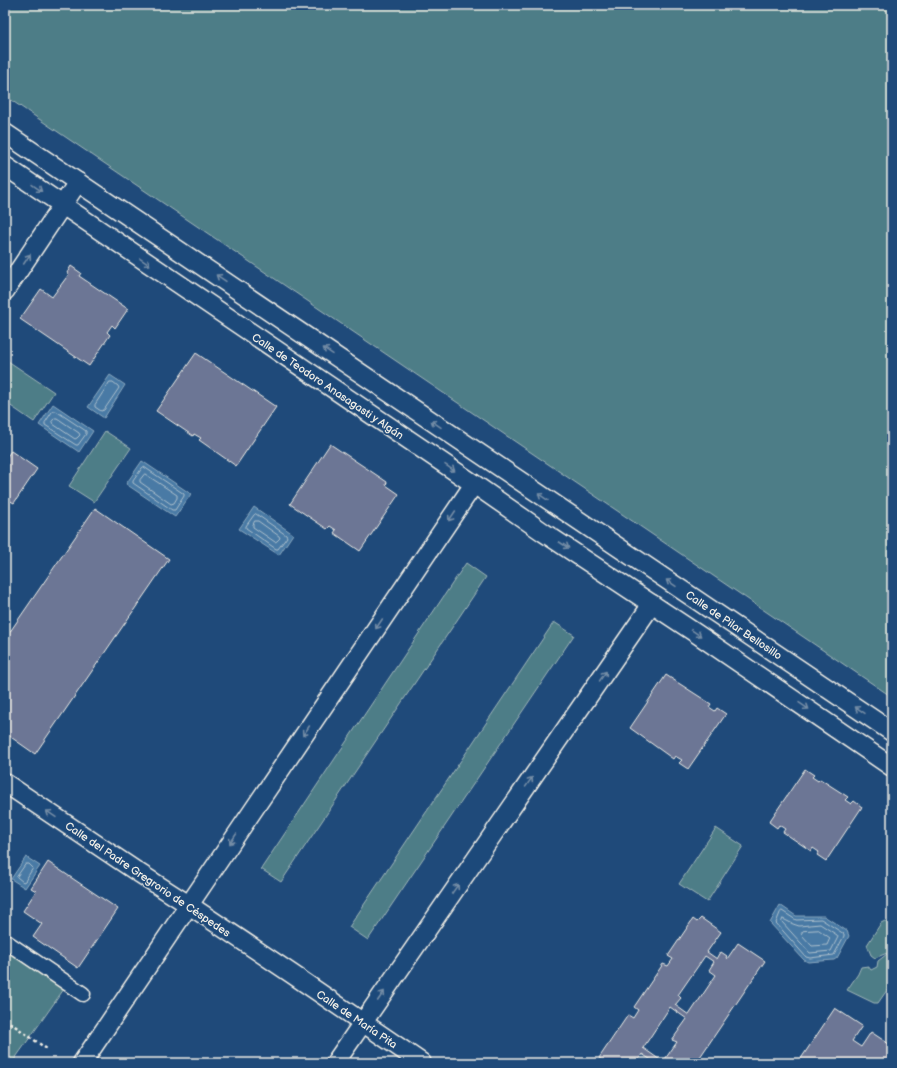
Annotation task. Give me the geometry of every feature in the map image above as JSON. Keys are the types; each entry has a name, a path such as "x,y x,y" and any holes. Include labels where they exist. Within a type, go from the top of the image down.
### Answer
{"street":[{"path":"5,133 78,182 5,291"},
{"name":"Calle de Teodoro Anasagasti y Algán","path":"5,166 543,532 652,604"},
{"name":"Calle de Pilar Bellosillo","path":"78,182 892,732"},
{"path":"82,1063 474,484"},
{"path":"335,1063 652,604 892,767"},
{"name":"Calle del Padre Gregrorio de Céspedes","path":"5,783 292,974"},
{"path":"5,941 83,994"},
{"name":"Calle de María Pita","path":"292,974 422,1063"}],"path":[{"path":"5,1019 47,1048"}],"green space":[{"path":"5,5 892,5 892,697 5,96"},
{"path":"5,359 54,392 34,422 5,402"},
{"path":"105,431 131,448 94,502 69,486"},
{"path":"466,563 486,577 281,882 261,869"},
{"path":"554,622 574,635 368,940 349,927"},
{"path":"716,828 743,846 707,902 679,884"},
{"path":"885,921 891,924 892,923 892,983 878,1003 874,1003 847,990 861,967 868,966 871,970 877,967 878,961 887,954 875,958 871,955 867,945 881,923"},
{"path":"5,934 71,979 12,1063 5,1063"}],"water":[{"path":"110,375 125,385 104,418 88,407"},
{"path":"53,404 93,431 79,452 39,425"},
{"path":"142,461 191,494 175,517 126,484"},
{"path":"254,507 293,534 279,555 239,529"},
{"path":"26,857 40,866 25,888 11,879"},
{"path":"780,905 796,916 824,916 847,931 849,936 837,958 834,960 808,962 804,960 770,923"}],"building":[{"path":"71,266 81,273 79,276 128,309 115,328 112,325 107,332 110,335 89,366 20,319 41,289 52,297 69,274 67,273"},
{"path":"196,353 276,407 236,466 199,440 201,438 194,434 193,436 156,411"},
{"path":"330,444 387,482 386,485 399,494 360,551 334,533 336,530 330,526 327,529 290,504"},
{"path":"11,451 37,469 14,503 7,499 5,502 5,459"},
{"path":"95,508 169,559 35,754 5,733 5,639"},
{"path":"666,675 711,704 709,707 715,711 717,708 726,714 688,769 679,763 682,760 675,756 673,759 630,728"},
{"path":"805,769 814,775 812,777 818,781 820,779 848,797 845,800 851,804 854,801 862,807 826,861 817,855 819,852 813,848 811,851 783,832 785,829 779,825 777,828 769,822"},
{"path":"48,862 118,909 78,968 33,937 42,924 23,911 36,891 31,888"},
{"path":"701,918 721,932 707,952 717,959 721,952 727,956 727,959 738,943 765,961 700,1057 704,1060 701,1063 656,1063 642,1054 637,1062 634,1060 632,1063 602,1063 603,1061 599,1058 628,1015 633,1018 638,1010 634,1007 663,964 668,966 673,959 668,956 693,919 697,922","holes":["705,956 714,962 709,970 716,975 689,1015 675,1005 681,998 678,995","670,1007 687,1019 672,1040 677,1042 663,1062 643,1048"]},
{"path":"835,1008 862,1026 852,1041 861,1047 871,1032 892,1046 892,1063 798,1063"}]}
